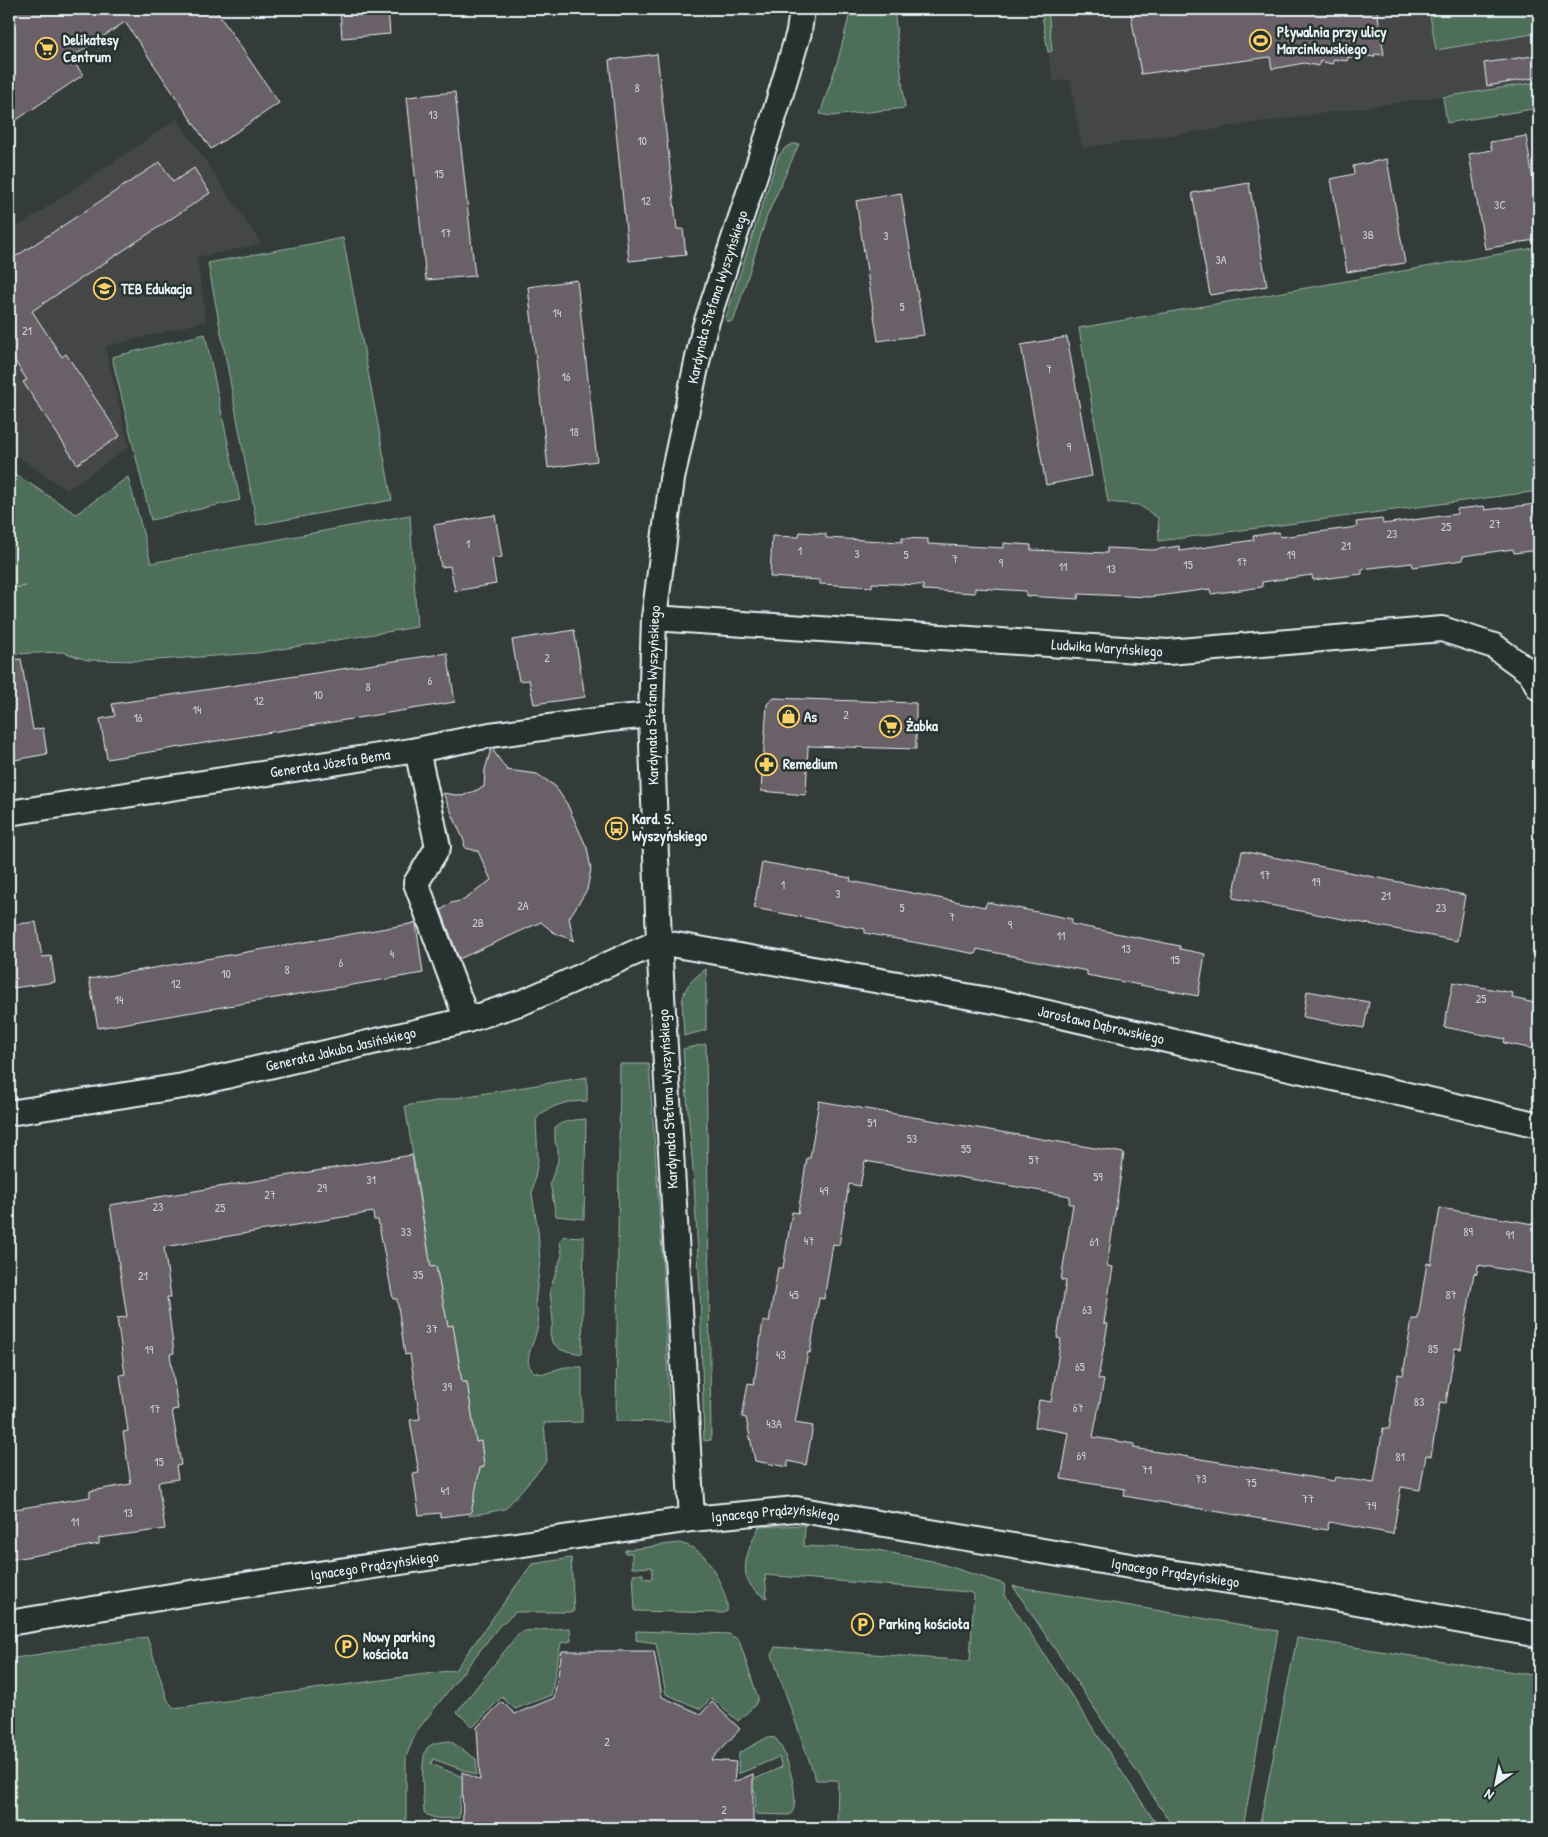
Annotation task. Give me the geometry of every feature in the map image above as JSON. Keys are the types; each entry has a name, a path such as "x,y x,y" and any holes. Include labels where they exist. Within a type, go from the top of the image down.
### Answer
{"street":[{"name":"Kardynała Stefana Wyszyńskiego","path":"692,1519 659,942 651,715 654,618 672,479 704,330 774,117 799,32 802,9"},
{"name":"Ludwika Waryńskiego","path":"654,618 1168,652 1442,629 1494,646 1531,673 1539,688"},
{"name":"Generała Józefa Bema","path":"9,813 417,750 500,734 609,718 651,715"},
{"path":"417,750 438,847 416,883 467,1020"},
{"name":"Generała Jakuba Jasińskiego","path":"9,1113 183,1086 467,1020 523,1002 659,942"},
{"name":"Jarosława Dąbrowskiego","path":"659,942 1000,1002 1539,1125"},
{"name":"Ignacego Prądzyńskiego","path":"9,1623 177,1594 692,1519 796,1509 1136,1568 1296,1591 1539,1635"}],"shaded area":[{"path":"1041,9 1539,9 1539,82 1082,148 1070,80 1053,81"},
{"name":"TEB Edukacja","path":"177,119 261,244 197,257 206,321 105,347 129,447 67,490 9,450 9,233"}],"green space":[{"path":"851,9 894,9 905,108 831,116 820,114 838,60"},
{"path":"1041,9 1048,9 1052,51 1048,52"},
{"path":"1429,9 1539,9 1539,33 1436,50"},
{"path":"1539,82 1539,108 1447,123 1443,97"},
{"path":"792,144 799,144 767,216 734,320 730,322 725,320 778,157 785,148"},
{"path":"343,238 392,500 257,525 208,263"},
{"path":"1539,247 1539,491 1159,541 1158,518 1139,505 1108,502 1079,328"},
{"path":"205,334 240,500 151,520 112,357"},
{"path":"9,470 76,514 128,477 151,563 410,515 417,627 257,653 142,661 87,660 63,652 9,654 9,589 26,586 9,588"},
{"path":"706,969 706,1030 684,1036 682,1005 685,991 689,984"},
{"path":"706,1044 711,1440 704,1441 700,1290 694,1183 683,1049"},
{"path":"620,1064 649,1064 662,1251 670,1422 616,1421"},
{"path":"587,1077 587,1101 568,1102 555,1106 540,1114 536,1120 538,1160 532,1194 538,1231 540,1261 535,1305 538,1321 528,1360 531,1369 539,1373 546,1373 564,1367 582,1367 582,1422 544,1423 547,1461 505,1509 469,1516 468,1508 480,1468 484,1467 481,1442 470,1442 473,1422 467,1382 458,1382 460,1366 453,1326 443,1326 445,1312 436,1266 426,1268 429,1253 405,1106"},
{"path":"586,1119 584,1219 556,1216 550,1183 558,1161 555,1127 566,1122"},
{"path":"564,1236 584,1237 582,1354 561,1350 552,1342 550,1334 553,1322 550,1290 562,1255 560,1241"},
{"path":"805,1525 804,1546 872,1549 932,1561 1004,1584 1005,1595 1159,1828 837,1828 838,1780 816,1780 772,1655 775,1647 970,1661 974,1594 765,1575 767,1598 756,1591 746,1575 747,1557 759,1527"},
{"path":"679,1543 696,1550 707,1560 716,1574 723,1591 727,1611 723,1613 635,1611 633,1574 643,1574 643,1578 650,1579 652,1578 652,1567 632,1568 632,1553 625,1553 625,1550"},
{"path":"571,1558 574,1612 516,1612 500,1625 416,1732 406,1757 406,1828 9,1828 9,1659 147,1637 168,1701 174,1708 455,1670 532,1564"},
{"path":"1013,1586 1278,1631 1243,1828 1174,1828"},
{"path":"570,1628 571,1641 561,1643 551,1695 515,1709 502,1697 473,1727 457,1712 518,1634 524,1631"},
{"path":"636,1631 729,1634 739,1640 758,1698 755,1705 738,1721 711,1698 701,1709 666,1694 656,1643 636,1640"},
{"path":"1297,1638 1539,1676 1539,1828 1259,1828"},
{"path":"768,1737 775,1738 779,1743 788,1764 795,1800 794,1809 790,1815 756,1814 755,1791 747,1787 748,1782 782,1767 779,1757 738,1774 739,1753"},
{"path":"450,1741 476,1759 477,1775 433,1759 431,1764 477,1783 477,1791 460,1797 459,1818 435,1818 424,1812 423,1761 427,1748 438,1743"}],"building":[{"path":"9,9 215,9 279,103 211,149 125,22 71,58 83,75 9,125"},
{"path":"340,9 388,9 390,34 342,38"},
{"name":"Pływalnia przy ulicy Marcinkowskiego","path":"1130,9 1377,9 1384,55 1375,54 1374,57 1361,55 1360,59 1348,57 1347,61 1334,59 1332,64 1320,61 1319,66 1304,63 1272,69 1270,57 1141,74"},
{"path":"657,54 677,229 683,229 686,255 629,261 609,60"},
{"path":"1539,55 1539,77 1487,86 1484,63"},
{"path":"455,92 475,276 426,280 407,97"},
{"path":"1526,136 1539,218 1539,239 1485,249 1469,154 1492,150 1490,142"},
{"path":"1387,159 1405,263 1347,272 1331,179 1354,174 1353,166"},
{"path":"160,162 173,182 194,168 210,193 32,311 62,357 66,354 120,436 77,464 23,382 27,380 9,352 9,261"},
{"path":"1249,183 1267,286 1210,295 1192,193"},
{"path":"901,193 924,335 878,341 856,201"},
{"path":"577,280 597,461 548,468 528,287"},
{"path":"1067,337 1092,476 1046,485 1021,345"},
{"path":"1536,504 1537,508 1539,508 1539,550 1514,553 1513,549 1463,556 1463,560 1413,567 1412,563 1362,569 1362,574 1313,580 1312,575 1262,582 1262,587 1211,594 1210,589 1150,597 1079,594 1078,599 1026,596 1026,591 975,588 975,593 923,590 923,585 872,583 872,587 820,584 820,580 770,577 772,536 799,537 800,532 826,534 826,538 902,542 902,538 928,539 928,544 1004,548 1004,543 1031,545 1031,550 1107,553 1107,548 1153,550 1179,546 1180,551 1254,540 1253,536 1279,532 1280,537 1357,527 1356,522 1382,519 1383,524 1457,514 1457,509 1484,506 1485,510"},
{"path":"495,515 502,557 492,559 496,584 455,591 450,566 441,567 434,525"},
{"path":"574,630 585,697 534,704 529,680 519,681 512,640"},
{"path":"447,653 455,702 107,759 100,719 115,716 112,704"},
{"path":"21,659 33,730 43,728 47,754 9,761 9,660"},
{"path":"774,698 916,703 916,749 808,746 806,795 761,791 767,704"},
{"path":"491,749 507,770 537,774 555,786 567,804 587,848 591,869 587,890 569,918 574,941 553,932 541,922 459,959 441,910 451,903 464,900 491,880 478,851 465,848 464,841 443,793 462,796 484,787 485,770"},
{"path":"1242,851 1465,895 1457,941 1233,898"},
{"path":"762,862 851,878 850,881 985,907 987,902 1072,919 1071,924 1180,946 1180,949 1205,954 1198,996 1087,975 1087,971 977,949 976,954 865,933 865,929 754,908"},
{"path":"36,922 42,957 51,956 55,982 13,988 12,978 9,978 9,925"},
{"path":"416,923 423,973 98,1028 89,979"},
{"path":"1453,982 1513,993 1512,998 1539,1004 1539,1050 1504,1043 1505,1039 1444,1027"},
{"path":"1307,991 1369,1002 1364,1028 1303,1017"},
{"path":"819,1101 1124,1153 1107,1266 1113,1267 1104,1323 1108,1324 1098,1379 1104,1380 1093,1437 1134,1444 1134,1448 1334,1481 1335,1477 1374,1483 1383,1428 1389,1429 1398,1374 1403,1375 1412,1319 1418,1319 1427,1263 1431,1264 1440,1208 1539,1225 1539,1275 1478,1265 1477,1274 1474,1273 1461,1349 1455,1348 1446,1403 1440,1402 1431,1456 1426,1455 1420,1490 1401,1487 1393,1534 1329,1522 1327,1530 1124,1496 1125,1489 1061,1479 1069,1433 1035,1427 1039,1400 1051,1402 1061,1339 1057,1338 1066,1281 1061,1280 1073,1204 1069,1204 1070,1196 865,1161 860,1186 849,1184 839,1245 833,1244 824,1299 819,1298 810,1353 808,1352 795,1423 813,1426 806,1465 788,1461 788,1467 755,1461 746,1418 742,1417 748,1383 754,1384 763,1321 769,1322 778,1268 783,1268 792,1212 798,1213 807,1158 810,1158"},
{"path":"412,1155 431,1267 436,1266 448,1326 453,1325 462,1382 467,1382 476,1442 481,1441 484,1467 480,1468 471,1513 440,1517 440,1513 419,1515 413,1474 419,1473 410,1420 420,1419 410,1354 405,1355 397,1299 393,1299 378,1220 374,1220 373,1212 164,1247 171,1297 167,1297 174,1353 170,1354 178,1409 172,1410 181,1465 176,1466 178,1479 158,1482 165,1529 99,1538 99,1544 9,1560 9,1510 90,1497 90,1491 131,1484 123,1432 128,1431 120,1375 125,1374 117,1318 127,1317 110,1205"},
{"path":"562,1651 654,1651 662,1697 701,1714 712,1702 740,1729 711,1760 736,1762 734,1782 753,1774 753,1828 463,1828 462,1772 480,1780 477,1727 502,1702 515,1714 554,1698"}],"place":[{"name":"Pływalnia przy ulicy Marcinkowskiego","path":"1261,41"},
{"name":"Delikatesy Centrum","path":"47,49"},
{"name":"TEB Edukacja","path":"105,289"},
{"name":"As","path":"788,717"},
{"name":"Żabka","path":"890,726"},
{"name":"Remedium","path":"767,764"},
{"name":"Kard. S. Wyszyńskiego","path":"616,828"},
{"name":"Parking kościoła","path":"863,1624"},
{"name":"Nowy parking kościoła","path":"347,1646"}]}
